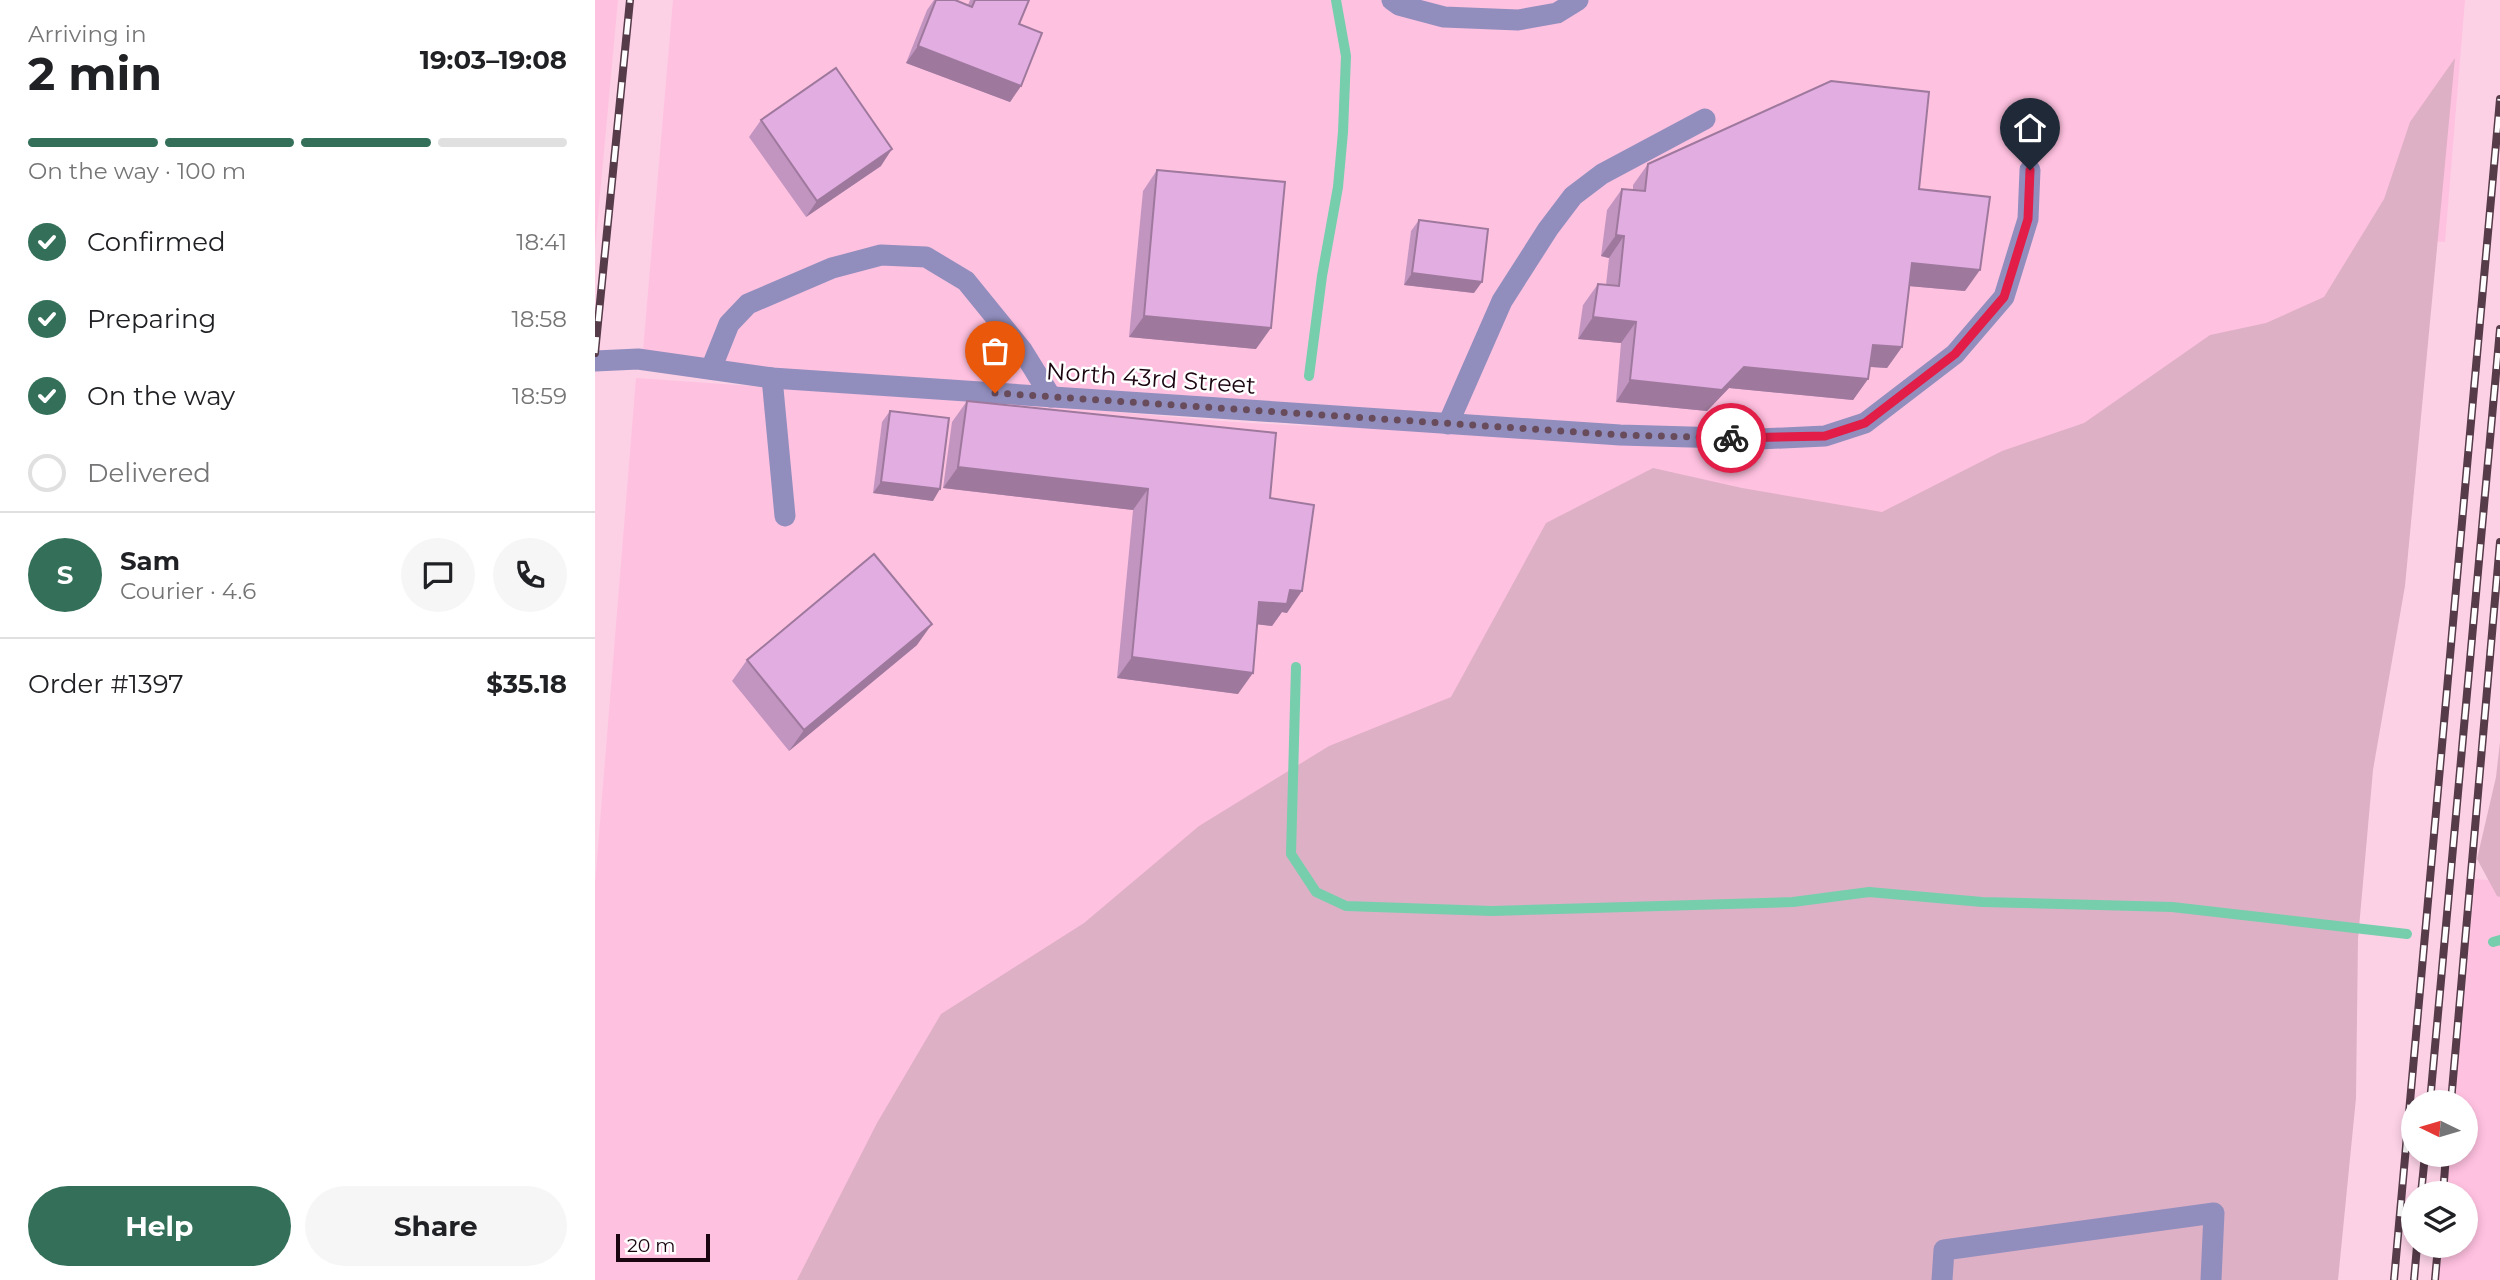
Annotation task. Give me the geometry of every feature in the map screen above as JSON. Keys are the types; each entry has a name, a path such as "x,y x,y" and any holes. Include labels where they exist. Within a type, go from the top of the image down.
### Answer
{"street":[{"path":"1392,0 1399,5 1444,17 1518,20 1557,12 1578,0"},
{"path":"1448,424 1502,301 1548,229 1573,196 1602,174 1705,119"},
{"name":"North 43rd Street","path":"595,361 638,359 772,378 1621,435 1759,439 1825,436 1865,423 1955,354 2004,297 2028,219 2030,170"},
{"path":"711,369 729,324 748,304 832,268 869,258 881,255 926,257 966,281 1023,350 1051,397"},
{"path":"772,378 785,516"},
{"path":"1942,1280 1944,1250 2214,1213 2211,1280"}],"shaded area":[{"path":"595,0 618,0 595,249"},
{"path":"673,0 2465,0 2445,242 2414,240 1043,1280 595,1280 595,884 636,378 1342,428 642,362"},
{"path":"2455,58 2405,586 2373,770 2358,939 2356,1098 2338,1280 797,1280 877,1123 941,1014 1084,923 1199,826 1329,746 1451,697 1546,523 1653,468 1742,488 1882,512 2002,451 2084,423 2210,335 2266,323 2324,297 2384,199 2410,122"},
{"path":"2500,742 2500,897 2477,859 2496,777"},
{"path":"2475,879 2500,881 2500,1280 2439,1280 2441,1258 2478,1258 2478,1181 2447,1181 2449,1167 2478,1167 2478,1090 2456,1090"}],"building":[{"path":"936,0 955,0 972,7 975,0 1029,0 1019,24 1042,33 1021,86 918,46"},
{"path":"836,68 892,149 817,201 761,120"},
{"path":"1831,81 1929,92 1919,189 1990,197 1980,270 1912,263 1902,347 1873,345 1868,379 1744,367 1722,390 1630,380 1636,322 1593,317 1598,284 1619,286 1624,236 1616,235 1622,189 1645,191 1648,164"},
{"path":"1157,170 1285,182 1271,328 1144,316"},
{"path":"1419,220 1488,229 1482,282 1412,273"},
{"path":"967,401 1276,433 1270,498 1314,505 1302,591 1290,590 1287,604 1259,602 1253,673 1132,657 1148,489 958,467"},
{"path":"890,411 949,418 940,489 881,482"},
{"path":"874,554 932,624 804,730 747,660"}],"waterway":[{"path":"1309,376 1322,276 1338,187 1343,132 1346,56 1336,0"},
{"path":"1296,667 1291,854 1316,892 1346,906 1492,911 1793,902 1869,892 1982,902 2172,907 2407,934"},
{"path":"2493,942 2500,940"}],"railway":[{"path":"595,353 630,0"},
{"path":"2394,1280 2500,99"},
{"path":"2431,1090 2500,329"},
{"path":"2452,1090 2500,542"},
{"path":"2422,1181 2424,1167"},
{"path":"2444,1181 2445,1167"},
{"path":"2414,1280 2416,1258"},
{"path":"2435,1280 2437,1258"}],"way so far":[{"path":"995,393 1621,435 1731,438"}],"route":[{"path":"1731,438 1825,436 1865,423 1955,354 2004,297 2028,219 2030,170"}]}
